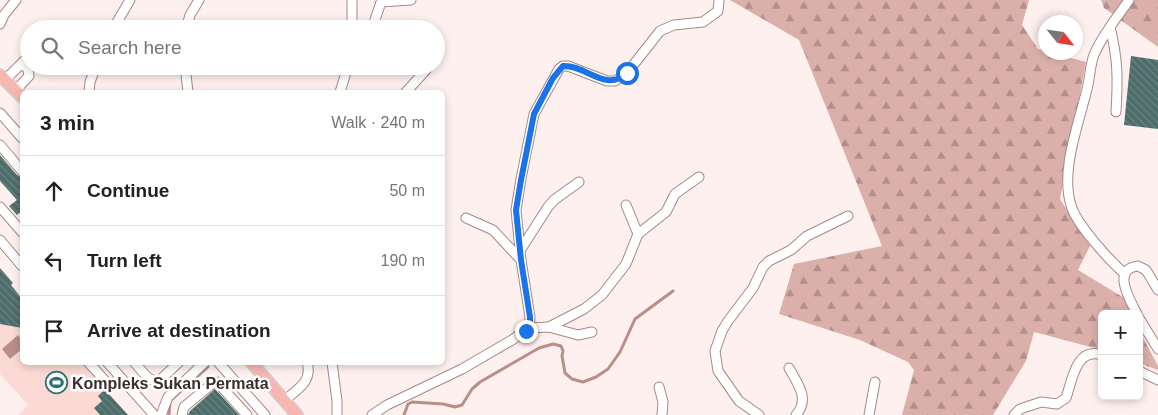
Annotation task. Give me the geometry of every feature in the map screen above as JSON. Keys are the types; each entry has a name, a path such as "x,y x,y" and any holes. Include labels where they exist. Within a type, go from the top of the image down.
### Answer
{"main road":[{"path":"3,78 19,93"},
{"path":"254,365 297,415"}],"street":[{"path":"118,20 130,0"},
{"path":"189,20 199,0"},
{"path":"352,0 352,20"},
{"path":"375,20 381,1 411,0"},
{"path":"528,328 530,317 521,260 516,210 534,114 558,69 568,66 615,81 627,73 660,31 674,26 703,22 718,11 719,0"},
{"path":"1125,274 1108,258 1078,219 1071,206 1068,188 1072,152 1094,56 1110,27 1129,0"},
{"path":"0,24 13,2"},
{"path":"1110,27 1115,46 1118,74 1116,112"},
{"path":"3,78 20,65"},
{"path":"21,90 29,75"},
{"path":"89,90 93,75"},
{"path":"186,75 188,90"},
{"path":"341,90 345,75"},
{"path":"408,90 421,75"},
{"path":"0,113 20,136"},
{"path":"0,145 20,169"},
{"path":"549,327 584,309 602,295 626,264 638,234 666,212 675,194 699,177"},
{"path":"521,249 548,207 579,182"},
{"path":"626,204 638,234"},
{"path":"0,206 20,230"},
{"path":"759,415 739,402 718,371 715,351 722,331 728,320 753,288 763,267 769,261 791,250 807,236 848,216"},
{"path":"466,218 492,230 521,260"},
{"path":"0,240 20,264"},
{"path":"1135,310 1124,284 1125,274 1130,268 1142,267 1149,274 1158,290"},
{"path":"1143,325 1158,349"},
{"path":"372,415 387,405 462,369 512,340 528,328 549,327 574,335 592,332"},
{"path":"1014,415 1020,409 1040,402 1057,404 1066,398 1078,361 1088,354 1098,355"},
{"path":"91,365 110,386 121,378"},
{"path":"113,365 121,378 154,415"},
{"path":"137,365 148,378 155,381 160,380 176,365"},
{"path":"162,415 168,397 202,365"},
{"path":"221,365 265,415"},
{"path":"284,401 306,382 309,373 308,365"},
{"path":"332,365 337,415"},
{"path":"789,368 804,399 796,415"},
{"path":"1143,373 1158,380"},
{"path":"182,415 184,407 213,383 217,382 247,415"},
{"path":"869,415 876,382"},
{"path":"227,392 236,383"},
{"path":"659,387 663,402 662,415"}],"green space":[{"path":"730,0 1029,0 1022,25 1038,49 1038,60 1079,60 1086,62 1060,199 1090,246 1078,270 1126,299 1130,310 1098,310 1098,349 1034,332 1026,361 993,415 902,415 914,370 908,362 860,340 779,314 794,264 882,246 799,40"},
{"path":"1101,0 1158,0 1158,47 1104,8"},
{"path":"1143,338 1158,366 1158,370 1143,364"}],"shaded area":[{"path":"13,287 20,296 20,365 84,365 128,415 18,415 28,405 0,374 0,298"},
{"path":"18,335 20,338 20,351 10,359 2,349"}],"building":[{"path":"1131,56 1158,60 1158,129 1124,125"},
{"path":"0,155 20,176 20,213 17,215 9,206 17,200 0,181"},
{"path":"0,268 13,283 11,285 20,296 20,328 0,324"},
{"path":"105,389 128,415 100,415 94,408 102,401 98,396"},
{"path":"215,389 239,415 188,415 190,411"}],"waterway":[{"path":"404,415 408,404 412,402 443,404 455,407 462,405 472,389 480,382 539,348 553,344 561,346 565,373 572,379 583,382 596,377 608,369 620,352 635,319 673,291"},
{"path":"169,415 170,401 208,367"}],"place":[{"name":"Kompleks Sukan Permata","path":"56,383"}],"route":[{"path":"526,331 530,323 530,317 521,260 516,210 534,114 558,69 563,66 577,68 607,80 615,81 627,73"}]}
